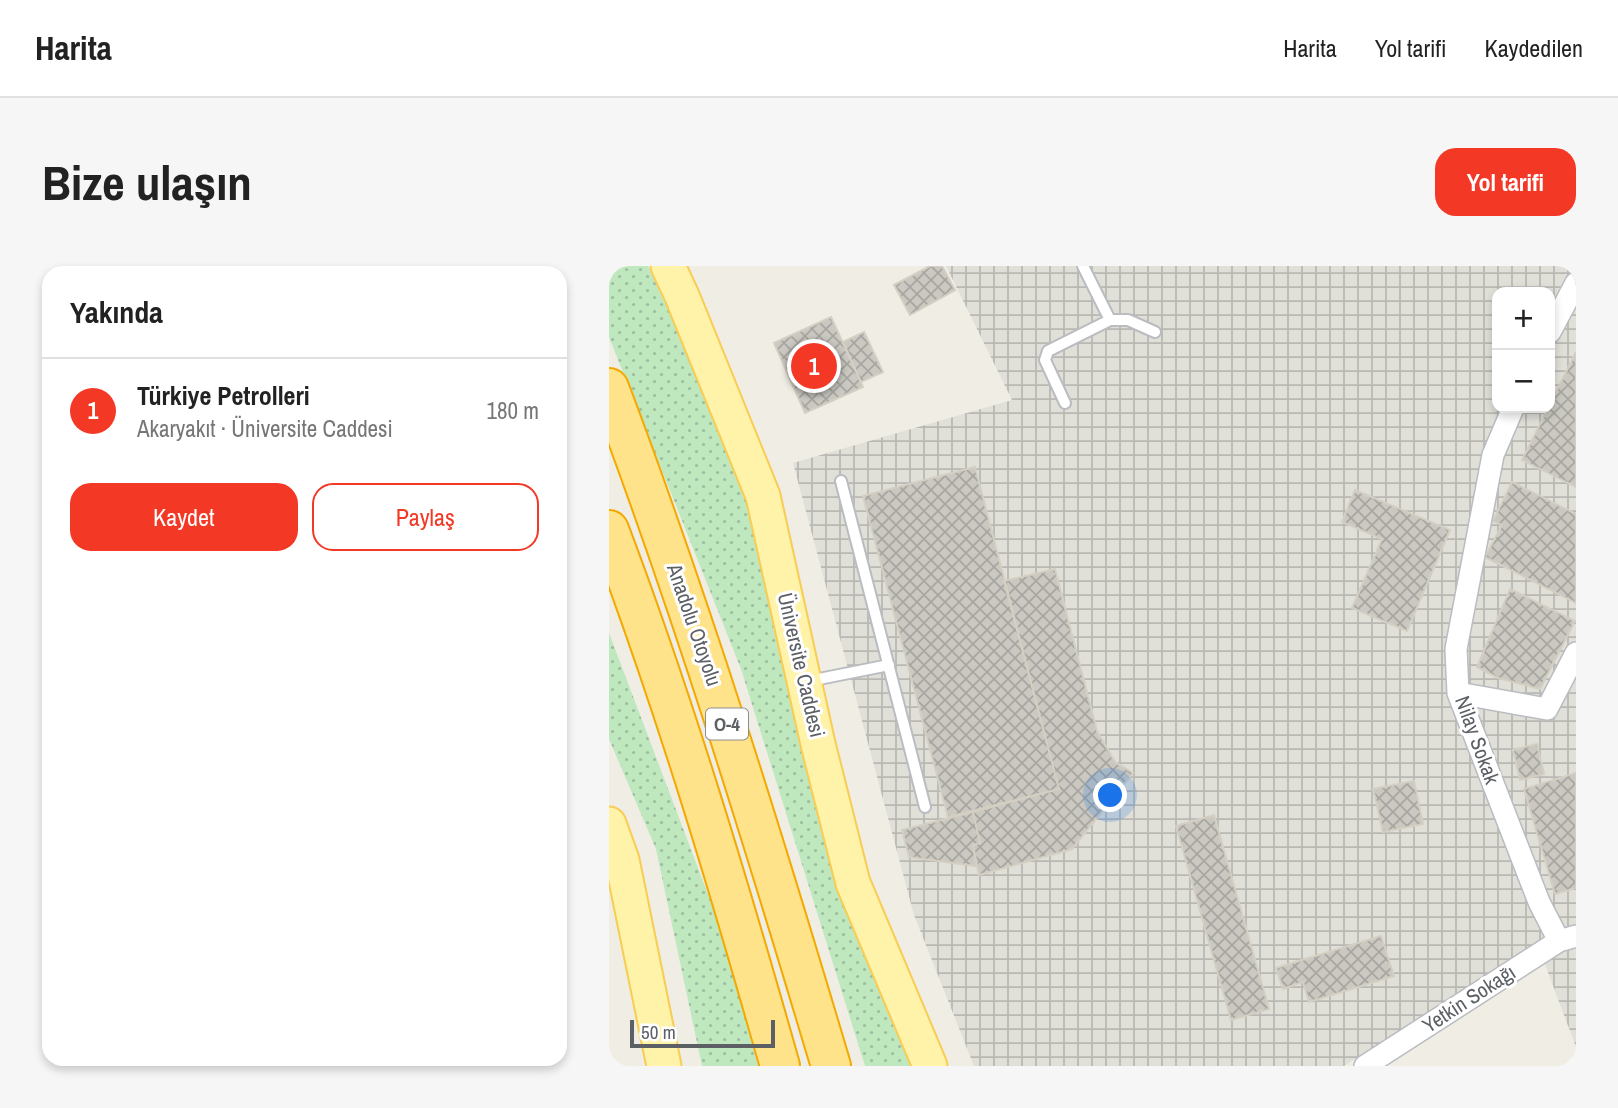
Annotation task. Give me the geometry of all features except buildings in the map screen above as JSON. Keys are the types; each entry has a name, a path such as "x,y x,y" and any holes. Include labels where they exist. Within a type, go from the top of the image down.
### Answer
{"highway":[{"name":"Anadolu Otoyolu","path":"609,388 723,709 831,1066"},
{"name":"O-4","path":"609,530 638,606 731,892 780,1066"}],"main road":[{"name":"Üniversite Caddesi","path":"667,266 682,296 763,496 804,682 853,883 930,1066"},
{"path":"609,824 622,860 664,1066"}],"street":[{"path":"1555,323 1576,283"},
{"name":"Nilay Sokak","path":"1511,413 1493,456 1456,649 1458,693 1539,902 1568,939"},
{"path":"1458,693 1546,709 1576,653"},
{"name":"Yetkin Sokağı","path":"1365,1066 1568,939"}],"lane":[{"path":"1083,266 1110,320"},
{"path":"1065,403 1046,355 1052,349 1110,320 1128,320 1155,332"},
{"path":"841,481 925,807"},
{"path":"804,682 889,665"}],"shaded area":[{"path":"946,266 1576,266 1576,1047 1537,943 1344,1066 974,1066 914,915 793,463 1012,400"}],"green space":[{"path":"609,266 648,266 748,482 914,1066 865,1066 741,669 609,337"},
{"path":"609,633 720,926 758,1066 702,1066 656,849 609,739"}],"place":[{"name":"Türkiye Petrolleri","path":"814,366"}]}
